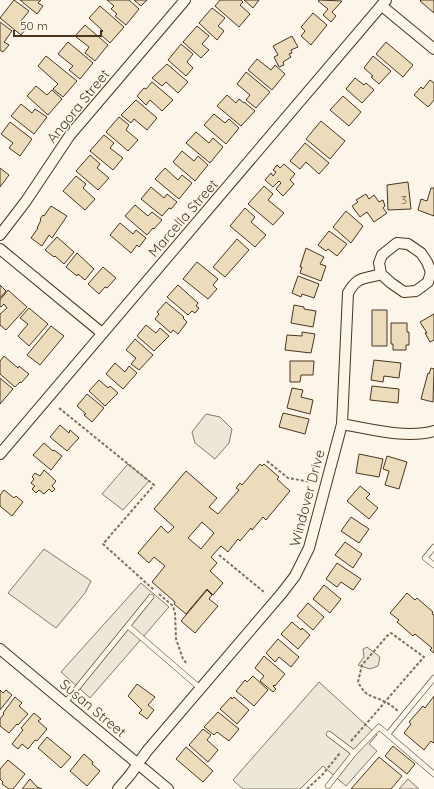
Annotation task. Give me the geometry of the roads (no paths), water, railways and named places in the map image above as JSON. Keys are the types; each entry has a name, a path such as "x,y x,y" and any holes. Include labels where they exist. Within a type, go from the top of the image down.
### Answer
{"street":[{"name":"Angora Street","path":"0,235 26,201 70,135 185,0"},
{"path":"384,3 434,49"},
{"name":"Marcella Street","path":"0,454 384,3"},
{"path":"397,243 408,244 421,253 431,272 428,282 416,292 404,292 381,274 379,264 382,256 397,243"},
{"path":"0,249 102,333"},
{"name":"Windover Drive","path":"118,789 130,775 137,763 282,593 295,576 302,563 314,533 342,424 348,293 353,284 362,278 373,277 381,274"},
{"path":"342,424 408,434 434,431"},
{"name":"Susan Street","path":"0,649 168,789"}],"lane":[{"path":"434,547 425,558 434,565"},
{"path":"64,703 151,597"},
{"path":"128,626 200,688"},
{"path":"388,734 434,678"},
{"path":"328,788 354,753 379,727 432,772 434,765"},
{"path":"329,734 354,753"}]}
